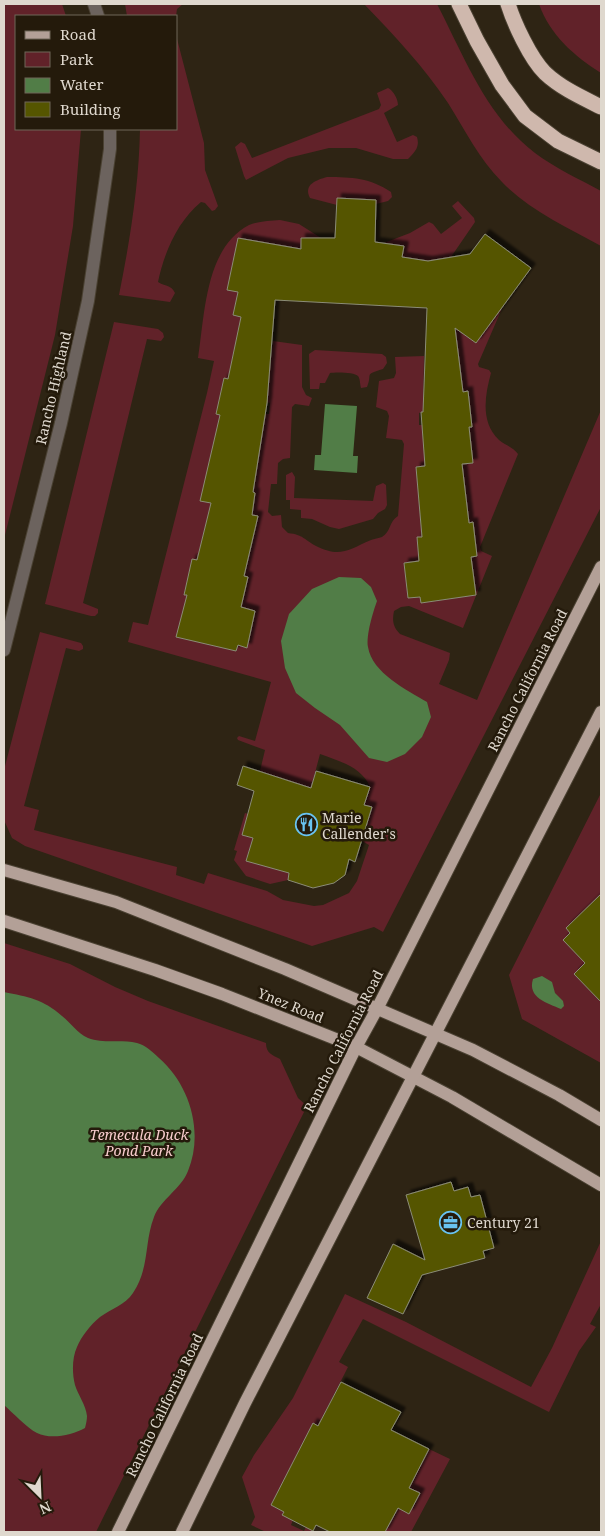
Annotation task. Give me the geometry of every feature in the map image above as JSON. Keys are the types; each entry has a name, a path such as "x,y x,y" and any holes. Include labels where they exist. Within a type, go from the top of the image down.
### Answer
{"highway":[{"path":"459,4 502,85 525,116 558,140 601,162"},
{"path":"508,4 525,44 544,72 571,93 601,106"}],"main road":[{"name":"Rancho California Road","path":"118,1532 356,1047 601,567"},
{"path":"182,1532 245,1403 601,712"},
{"path":"4,870 116,902 285,969 473,1050 551,1090 601,1120"},
{"name":"Ynez Road","path":"4,921 155,970 222,994 356,1047 414,1076 601,1186"}],"street":[{"name":"Rancho Highland","path":"4,650 61,423 88,301 110,149 110,130"}],"green space":[{"path":"4,4 62,4 66,15 15,15 15,130 81,130 73,226 55,335 4,539"},
{"path":"125,4 183,4 177,9 176,15 127,15"},
{"path":"364,4 437,4 478,84 503,121 535,153 601,191 601,246 536,210 502,182 479,154 448,103 419,64"},
{"path":"539,4 601,4 601,73 564,44 556,35"},
{"path":"178,43 204,143 205,170 218,206 212,211 205,203 201,202 178,228 168,249 158,282 170,287 175,293 170,302 119,295 127,254 138,171 140,130 178,130"},
{"path":"388,88 395,95 398,105 384,113 397,142 413,135 417,137 418,144 416,149 408,159 393,159 356,148 329,148 288,158 246,180 235,147 241,142 245,144 252,158 379,109 381,105 377,93"},
{"path":"327,177 353,178 368,181 391,192 392,197 388,201 376,204 375,200 338,198 337,205 310,198 308,189 312,183"},
{"path":"458,201 474,218 475,222 451,257 413,265 414,259 402,257 404,246 384,243 410,233 429,222 441,234 462,218 452,206"},
{"path":"280,220 299,224 321,238 302,238 301,248 297,248 238,292 233,315 241,317 228,379 224,378 216,414 220,415 201,501 211,503 197,560 192,560 184,594 187,595 177,637 236,651 238,645 247,647 255,611 241,607 248,577 244,576 258,517 251,515 265,414 269,414 270,403 266,402 273,341 302,345 302,387 306,395 312,398 309,406 295,404 292,407 290,458 283,459 278,463 277,484 271,484 268,512 272,516 281,515 282,527 288,533 300,536 316,546 331,552 344,551 385,535 398,516 404,444 402,440 386,438 389,416 387,411 376,407 379,381 394,378 396,373 395,357 424,356 423,412 419,413 419,425 422,425 425,466 416,467 422,537 417,538 419,561 404,563 408,598 420,597 421,603 476,595 471,557 477,556 469,523 462,464 473,463 469,427 472,427 468,392 463,392 455,328 503,306 478,364 479,367 489,370 491,373 486,399 489,425 499,440 518,454 480,547 481,551 492,556 463,628 409,606 401,607 394,611 393,618 394,626 400,634 450,653 439,684 477,700 601,410 601,507 383,932 374,927 312,946 25,846 12,838 4,820 4,770 40,632 81,643 83,649 79,651 66,648 24,806 39,810 34,830 177,867 176,875 204,884 208,873 267,891 283,900 314,906 323,905 349,893 357,881 369,845 362,841 372,808 364,805 370,787 361,774 335,759 320,754 311,788 260,771 265,750 237,738 239,736 255,741 271,682 128,642 133,622 148,625 207,393 214,361 198,358 206,303 215,266 223,249 234,236 249,225"},
{"path":"114,322 158,329 163,333 164,337 161,341 147,339 83,603 98,609 98,613 95,616 91,616 45,604"},
{"path":"315,350 382,354 386,357 387,363 383,369 370,375 367,387 361,388 359,378 356,375 336,372 330,373 325,383 320,383 319,389 310,389 309,354"},
{"path":"292,472 295,477 294,498 373,501 376,486 383,483 386,485 387,505 373,519 339,529 312,519 301,518 301,510 290,509 290,500 286,500 286,475"},
{"path":"601,793 601,894 566,928 570,933 563,940 585,963 574,974 601,1002 601,1063 522,1019 509,975"},
{"path":"245,813 248,814 242,835 253,838 246,860 289,873 288,880 270,884 246,876 234,860 237,851 234,850"},
{"name":"Temecula Duck Pond Park","path":"4,943 70,964 148,1001 266,1043 268,1051 280,1059 298,1098 307,1106 96,1532 4,1532"},
{"path":"601,1241 601,1304 590,1324 596,1327 579,1351 549,1412 363,1319 339,1362 348,1367 318,1426 313,1424 271,1505 284,1512 283,1515 293,1520 291,1525 304,1531 306,1527 313,1531 266,1532 251,1525 255,1517 242,1477 254,1455 293,1398 345,1294 406,1322 531,1387 552,1348"},
{"path":"429,1449 450,1459 411,1532 385,1532 398,1508 409,1513 419,1493 409,1488"}],"water":[{"path":"325,404 357,406 353,456 358,456 357,473 314,470 315,455 321,455"},
{"path":"339,577 361,578 371,587 377,601 368,636 368,647 371,656 383,673 427,702 431,717 422,737 405,754 387,762 369,758 340,725 296,693 285,668 281,641 289,614 312,589"},
{"path":"542,976 552,982 555,993 563,1001 564,1006 561,1009 540,999 533,991 533,979"},
{"path":"4,992 42,1002 55,1010 88,1038 100,1041 131,1042 149,1049 170,1069 179,1082 186,1095 194,1125 195,1141 188,1171 181,1183 161,1205 154,1217 142,1274 133,1293 126,1301 93,1323 75,1351 73,1376 87,1416 85,1428 61,1436 43,1435 33,1431 4,1405"}],"building":[{"path":"337,198 376,200 375,242 404,246 402,257 428,261 470,254 485,234 531,268 476,343 455,328 463,392 468,391 472,427 469,427 473,463 462,464 469,523 473,522 477,556 471,557 476,595 421,603 420,597 408,598 404,563 419,561 417,537 422,537 416,467 425,466 421,412 423,412 427,308 275,300 267,403 253,492 255,493 252,515 258,516 244,576 248,577 241,607 255,611 247,648 238,645 236,651 176,637 187,595 184,595 192,559 197,560 211,503 200,501 220,415 216,414 224,378 228,379 241,317 233,315 238,292 227,290 238,238 301,249 301,238 335,238"},
{"name":"Marie Callender's","path":"243,766 311,788 316,771 370,787 364,805 372,807 355,862 349,859 345,875 334,883 313,888 288,880 289,873 246,861 253,838 242,835 254,791 237,785"},
{"path":"601,894 601,1002 574,974 585,963 563,940 570,933 566,928"},
{"name":"Century 21","path":"451,1182 454,1191 468,1187 471,1197 480,1195 494,1248 483,1251 485,1258 422,1275 403,1314 367,1298 393,1244 425,1260 406,1195"},
{"path":"341,1382 401,1412 391,1430 429,1449 409,1488 420,1493 409,1514 398,1508 385,1532 330,1532 316,1525 313,1531 282,1515 284,1512 271,1505 313,1423 318,1426"}],"place":[{"name":"Marie Callender's","path":"306,825"},
{"name":"Century 21","path":"451,1222"}]}
